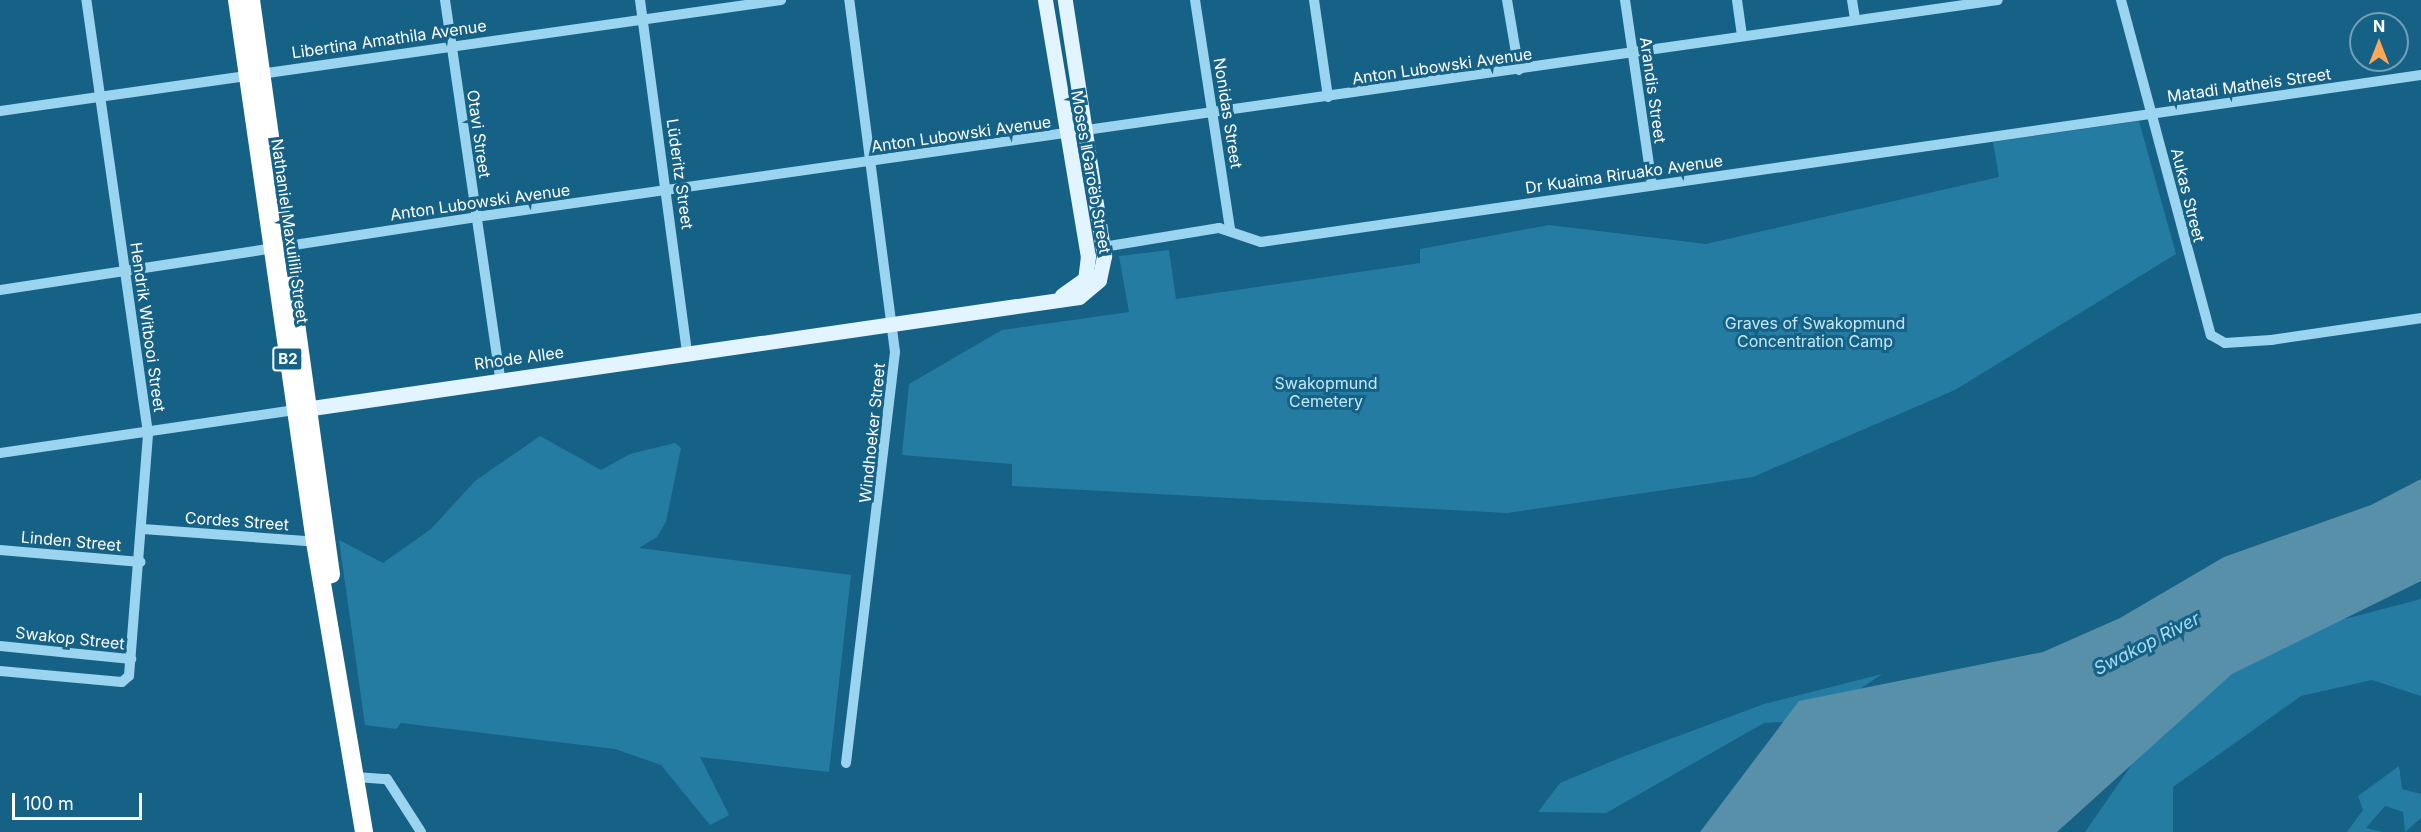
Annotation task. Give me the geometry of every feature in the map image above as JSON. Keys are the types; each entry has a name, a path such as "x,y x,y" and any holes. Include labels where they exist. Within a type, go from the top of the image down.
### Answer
{"highway":[{"name":"Nathaniel Maxuilili Street","path":"237,0 255,73"},
{"name":"Nathaniel Maxuilili Street","path":"251,0 255,73 364,832"}],"main road":[{"name":"Moses ǁGaroëb Street","path":"1043,302 1077,287 1089,267 1065,135 1045,0"},
{"name":"Moses ǁGaroëb Street","path":"1043,302 1079,297 1093,287 1101,275 1103,247 1065,0"},
{"name":"Rhode Allee","path":"303,409 1043,302"}],"street":[{"name":"Hendrik Witbooi Street","path":"86,0 148,433 143,529 131,659"},
{"name":"Otavi Street","path":"446,0 500,379"},
{"name":"Lüderitz Street","path":"640,0 668,191 687,353"},
{"name":"Libertina Amathila Avenue","path":"0,111 100,94 643,21 782,0"},
{"name":"Windhoeker Street","path":"846,763 890,428 894,324 849,0"},
{"name":"Nonidas Street","path":"1195,0 1230,230"},
{"path":"1314,0 1328,98"},
{"path":"1507,0 1519,70"},
{"name":"Arandis Street","path":"1625,0 1652,185"},
{"path":"1737,0 1742,36"},
{"path":"1852,0 1855,20"},
{"name":"Anton Lubowski Avenue","path":"0,290 476,216 1328,98 1967,2 1998,0"},
{"name":"Aukas Street","path":"2121,0 2211,335 2225,343 2271,340 2421,318"},
{"name":"Matadi Matheis Street","path":"2152,114 2421,75"},
{"name":"Dr Kuaima Riruako Avenue","path":"1103,247 1212,228 1230,230 1248,242 1261,242 2152,114"},
{"name":"Rhode Allee","path":"0,453 303,409"},
{"name":"Cordes Street","path":"143,529 321,542"},
{"name":"Linden Street","path":"0,550 140,562"},
{"name":"Swakop Street","path":"0,646 131,659 129,676 122,682 0,671"},
{"path":"356,777 387,779 421,832"}],"green space":[{"path":"2139,121 2176,254 1955,390 1753,477 1507,513 1012,486 1012,464 902,455 909,384 1002,330 1129,312 1119,256 1169,250 1176,299 1420,263 1420,249 1549,225 1706,244 1999,177 1993,142"},
{"path":"540,436 601,470 630,454 675,443 681,448 666,522 657,537 639,548 851,575 829,772 700,757 729,815 710,825 661,765 615,749 401,723 396,729 365,725 339,540 383,563 431,529 475,481"},
{"path":"2421,599 2421,696 2372,680 2301,696 2173,787 2173,832 2085,832 2160,724 2284,635"},
{"path":"1882,674 1815,720 1764,723 1606,813 1538,812 1560,783 1622,757 1764,704"},
{"path":"2399,766 2402,789 2421,794 2421,818 2405,832 2403,812 2385,806 2366,828 2382,832 2347,832 2363,810 2358,796"}],"water":[{"name":"Swakop River","path":"2421,479 2421,581 2232,674 2057,832 1700,832 1799,701 2043,652 2120,618 2224,557 2371,505"}],"park label":[{"name":"Graves of Swakopmund Concentration Camp","path":"1815,332"},
{"name":"Swakopmund Cemetery","path":"1326,392"}]}
